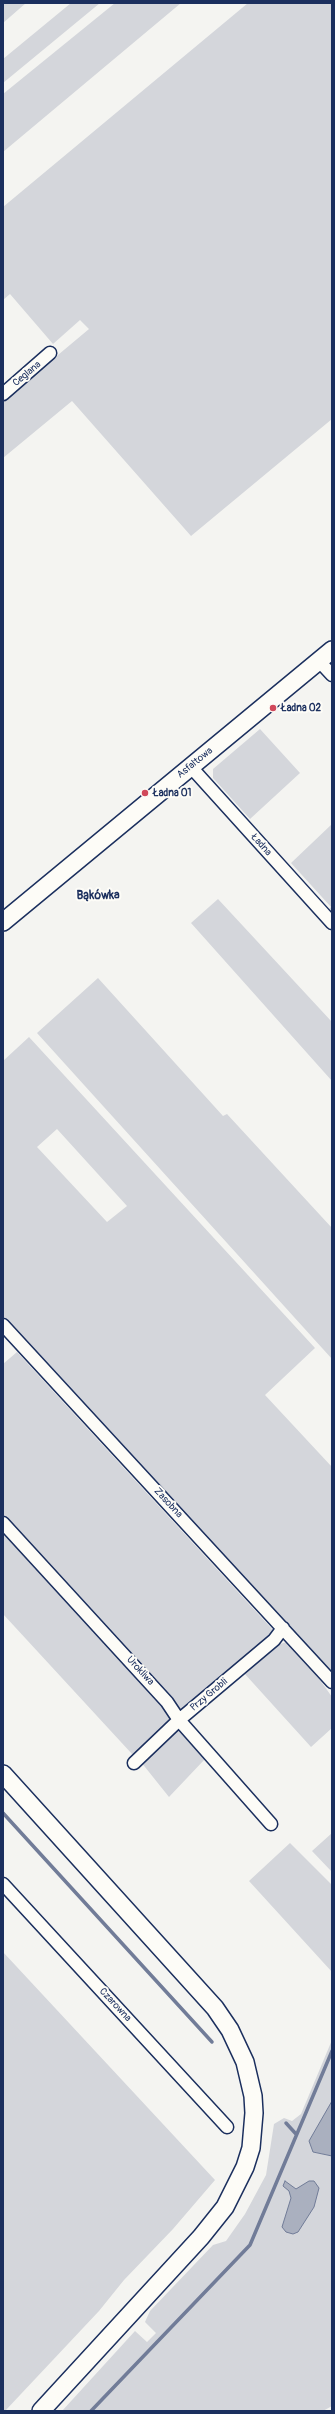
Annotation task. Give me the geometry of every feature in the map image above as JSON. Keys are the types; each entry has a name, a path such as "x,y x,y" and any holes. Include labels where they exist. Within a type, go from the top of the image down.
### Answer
{"street":[{"name":"Ceglana","path":"3,394 50,354"},
{"path":"326,656 332,675"},
{"name":"Asfaltowa","path":"3,922 326,656"},
{"name":"Ładna","path":"191,767 332,923"},
{"name":"Zasobna","path":"3,1325 332,1682"},
{"name":"Urokliwa","path":"3,1523 168,1702 179,1720 271,1824"},
{"name":"Przy Grobli","path":"134,1763 179,1720 274,1640 283,1628"},
{"path":"3,1774 215,2008 239,2048 249,2077 254,2107 253,2132 247,2161 241,2179 226,2207 201,2238 41,2411"},
{"name":"Czarowna","path":"3,1884 227,2127"}],"shaded area":[{"path":"3,3 26,3 3,23"},
{"path":"71,3 100,3 3,83 3,59"},
{"path":"115,3 181,3 3,152 3,94"},
{"path":"248,3 332,3 332,419 191,536 72,401 3,458 3,401 89,329 80,320 53,344 10,294 3,300 3,207"},
{"path":"260,729 300,773 250,819 213,778 213,769"},
{"path":"332,824 332,915 328,910 331,907 291,863"},
{"path":"218,899 332,1022 332,1081 191,923"},
{"path":"98,978 223,1116 227,1114 332,1228 332,1359 37,1033"},
{"path":"29,1037 315,1348 265,1395 332,1467 332,1670 323,1665 3,1316 3,1061","holes":["57,1129 127,1206 107,1222 37,1147"]},
{"path":"17,1352 273,1630 271,1635 185,1710 179,1710 3,1517 3,1364"},
{"path":"3,1529 174,1715 173,1719 136,1755 132,1754 3,1614"},
{"path":"287,1642 296,1646 332,1697 332,1728 311,1747 244,1673 280,1644"},
{"path":"177,1731 181,1731 205,1759 169,1797 141,1762"},
{"path":"332,1833 332,1872 312,1851"},
{"path":"290,1843 332,1885 332,1972 249,1881"},
{"path":"3,1952 215,2180 173,2229 124,2280 99,2311 5,2411 3,2411"},
{"path":"332,2040 332,2101 313,2152 332,2156 332,2406 323,2411 62,2411 135,2331 147,2342 156,2333 145,2322 150,2311 213,2245 226,2241 245,2214 266,2175 274,2124 284,2118 292,2121 301,2114"}],"water":[{"path":"332,2101 332,2156 313,2152 309,2141"},
{"path":"285,2181 296,2189 309,2181 314,2181 319,2188 314,2207 298,2232 293,2234 286,2232 282,2227 291,2198 289,2191 283,2186"}],"waterway":[{"path":"3,1813 212,2042"},
{"path":"91,2411 250,2245 332,2051"},
{"path":"286,2123 296,2134"}],"place":[{"name":"Ładna 02","path":"273,708"},
{"name":"Ładna 01","path":"145,793"}],"district":[{"name":"Bąkówka","path":"98,896"}]}
